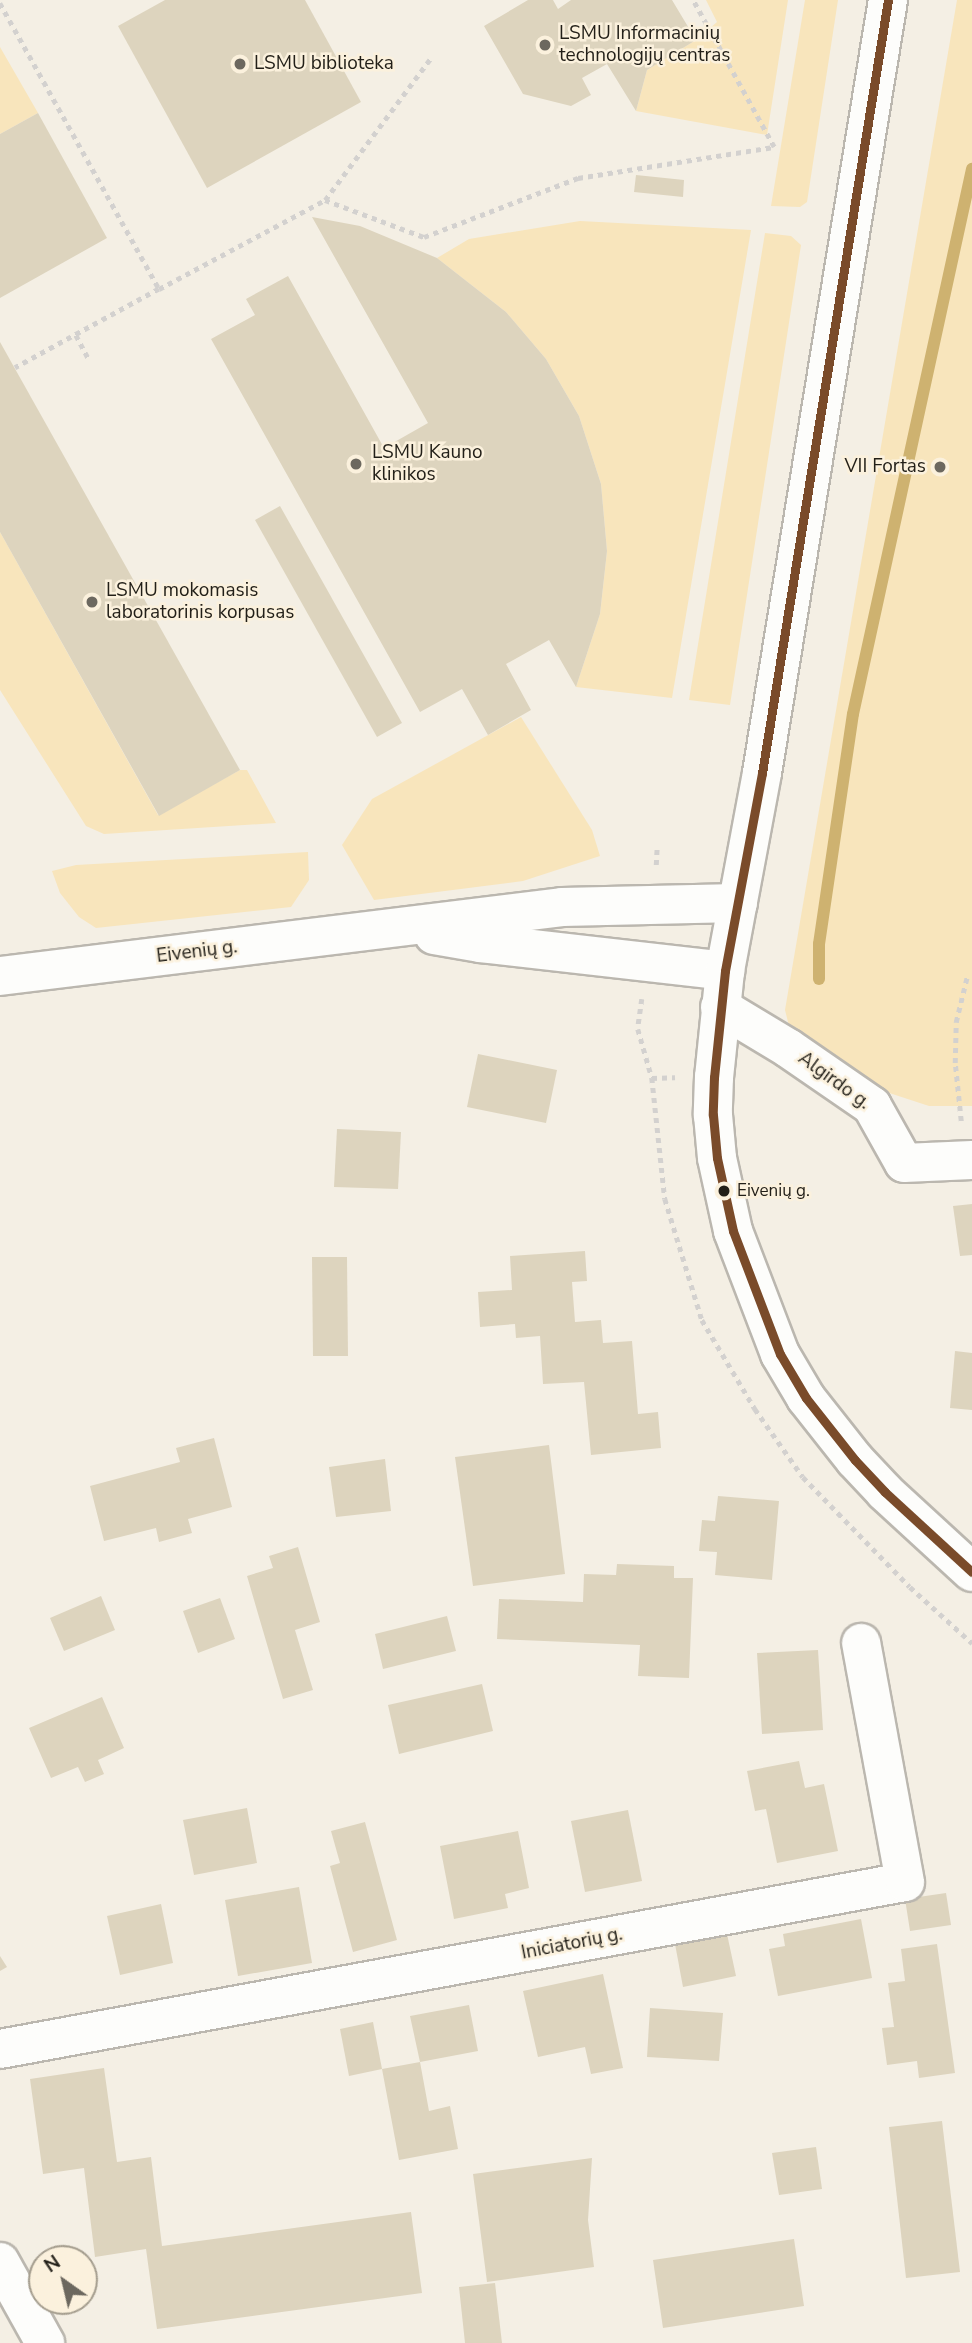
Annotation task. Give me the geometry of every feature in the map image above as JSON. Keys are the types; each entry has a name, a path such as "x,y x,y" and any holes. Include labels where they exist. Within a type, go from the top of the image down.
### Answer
{"street":[{"path":"888,0 767,746 722,989 714,1077 718,1158 733,1231 763,1316 780,1354 806,1398 846,1450 885,1492 972,1572"},
{"name":"Eivenių g.","path":"0,976 562,907 738,903"},
{"name":"Eivenių g.","path":"394,928 722,989"},
{"name":"Algirdo g.","path":"722,989 788,1048 873,1106 904,1163 969,1160"},
{"name":"Iniciatorių g.","path":"0,2049 905,1882 861,1643"},
{"path":"0,2262 45,2343"},
{"path":"24,2305 69,2343"}],"path":[{"path":"325,200 424,237 578,178 774,147 693,0"},
{"path":"0,3 159,289"},
{"path":"15,368 325,200 431,58"},
{"path":"76,334 88,358"},
{"path":"967,977 956,1022 955,1063 969,1160"}],"shaded area":[{"path":"706,0 788,0 767,135 636,111 647,70 696,40 717,22"},
{"path":"805,0 838,0 807,202 800,207 771,206"},
{"name":"VII Fortas","path":"957,0 972,0 972,1106 929,1106 871,1087 798,1037 789,1026 785,1010"},
{"path":"0,47 38,113 0,134"},
{"path":"580,221 751,230 672,698 576,687 600,614 607,551 601,484 579,416 546,359 506,312 437,258 469,239"},
{"path":"765,233 791,236 801,245 730,705 689,700"},
{"path":"0,532 158,815 240,770 247,770 276,823 104,834 86,826 0,690"},
{"path":"521,717 592,830 600,856 523,881 374,900 342,845 372,799"},
{"path":"308,852 309,880 291,907 96,928 79,917 60,893 52,871 76,865"}],"building":[{"name":"LSMU biblioteka","path":"165,0 305,0 361,102 207,188 118,26"},
{"path":"528,0 553,0 558,9 571,0 672,0 696,40 647,70 636,111 607,64 582,78 591,95 571,106 523,94 484,26"},
{"path":"38,113 107,238 0,298 0,134"},
{"path":"636,175 684,180 683,197 634,192"},
{"path":"312,217 360,226 437,258 506,312 546,359 579,416 601,484 607,551 600,614 576,687 549,640 506,664 531,710 488,735 462,689 420,712 211,339 255,315 246,299 288,276 384,448 428,423"},
{"name":"LSMU mokomasis laboratorinis korpusas","path":"0,342 240,770 159,816 0,532"},
{"path":"280,506 402,723 377,737 255,520"},
{"path":"478,1054 557,1070 546,1123 467,1107"},
{"path":"337,1129 401,1132 398,1189 334,1187"},
{"path":"972,1204 972,1255 960,1256 953,1206"},
{"path":"585,1251 587,1281 572,1282 575,1322 601,1320 603,1343 632,1341 638,1414 658,1412 661,1448 591,1455 584,1382 543,1384 540,1336 516,1338 515,1324 480,1327 478,1292 512,1290 510,1256"},
{"path":"312,1257 347,1257 348,1356 313,1356"},
{"path":"955,1351 972,1353 972,1410 950,1408"},
{"path":"214,1438 232,1507 188,1519 192,1533 159,1542 156,1528 104,1541 90,1486 180,1462 176,1448"},
{"path":"549,1445 565,1574 473,1586 455,1457"},
{"path":"385,1459 391,1511 336,1517 329,1467"},
{"path":"718,1496 779,1501 772,1580 715,1575 717,1552 699,1551 702,1520 715,1521"},
{"path":"298,1547 320,1622 295,1630 313,1690 283,1699 247,1576 273,1568 269,1556"},
{"path":"617,1564 674,1566 674,1578 693,1578 689,1678 638,1676 640,1645 497,1639 499,1599 583,1602 584,1574 616,1575"},
{"path":"101,1596 115,1630 64,1651 50,1618"},
{"path":"220,1598 235,1639 198,1653 183,1611"},
{"path":"447,1616 456,1651 383,1669 375,1634"},
{"path":"818,1650 823,1730 762,1734 757,1653"},
{"path":"482,1684 493,1731 399,1754 388,1705"},
{"path":"102,1697 124,1748 98,1760 104,1774 85,1782 78,1767 51,1778 29,1728"},
{"path":"799,1761 805,1788 824,1784 838,1851 777,1863 766,1809 755,1811 747,1771"},
{"path":"247,1808 257,1863 194,1875 183,1820"},
{"path":"628,1810 642,1881 585,1892 571,1821"},
{"path":"365,1822 397,1940 353,1952 330,1866 340,1863 331,1831"},
{"path":"518,1831 529,1888 505,1894 508,1908 454,1919 440,1846"},
{"path":"299,1887 312,1963 238,1976 225,1900"},
{"path":"946,1893 951,1925 910,1931 905,1899"},
{"path":"161,1904 173,1963 120,1975 107,1916"},
{"path":"861,1919 872,1978 778,1996 769,1949 785,1946 783,1934"},
{"path":"727,1934 736,1976 683,1987 675,1944"},
{"path":"937,1944 955,2073 919,2078 917,2061 887,2065 882,2028 894,2027 888,1983 905,1981 901,1949"},
{"path":"0,1956 7,1967 0,1971"},
{"path":"603,1974 623,2068 591,2074 585,2047 538,2057 523,1991"},
{"path":"469,2005 478,2051 420,2062 410,2016"},
{"path":"650,2008 723,2013 719,2061 647,2057"},
{"path":"373,2022 382,2069 349,2076 340,2029"},
{"path":"420,2062 429,2111 450,2106 458,2149 399,2160 382,2069"},
{"path":"104,2068 117,2162 151,2157 162,2246 411,2212 422,2293 157,2329 146,2249 98,2257 98,2245 94,2245 84,2168 43,2174 30,2079"},
{"path":"942,2121 960,2272 906,2278 889,2127"},
{"path":"816,2147 822,2189 779,2195 772,2153"},
{"path":"592,2158 588,2220 594,2267 487,2282 473,2174"},
{"path":"794,2239 804,2306 663,2328 653,2260"},
{"path":"495,2283 502,2343 465,2343 459,2287"}],"waterway":[{"path":"819,979 819,944 853,714 972,169"}],"transit line":[{"path":"888,0 762,773 725,971 714,1077 713,1115 717,1158 733,1231 780,1354 806,1398 855,1460 885,1492 972,1572"}],"place":[{"name":"LSMU Informacinių technologijų centras","path":"545,45"},
{"name":"LSMU biblioteka","path":"240,64"},
{"name":"LSMU Kauno klinikos","path":"356,464"},
{"name":"VII Fortas","path":"940,467"},
{"name":"LSMU mokomasis laboratorinis korpusas","path":"92,602"},
{"name":"Eivenių g.","path":"724,1191"}]}
